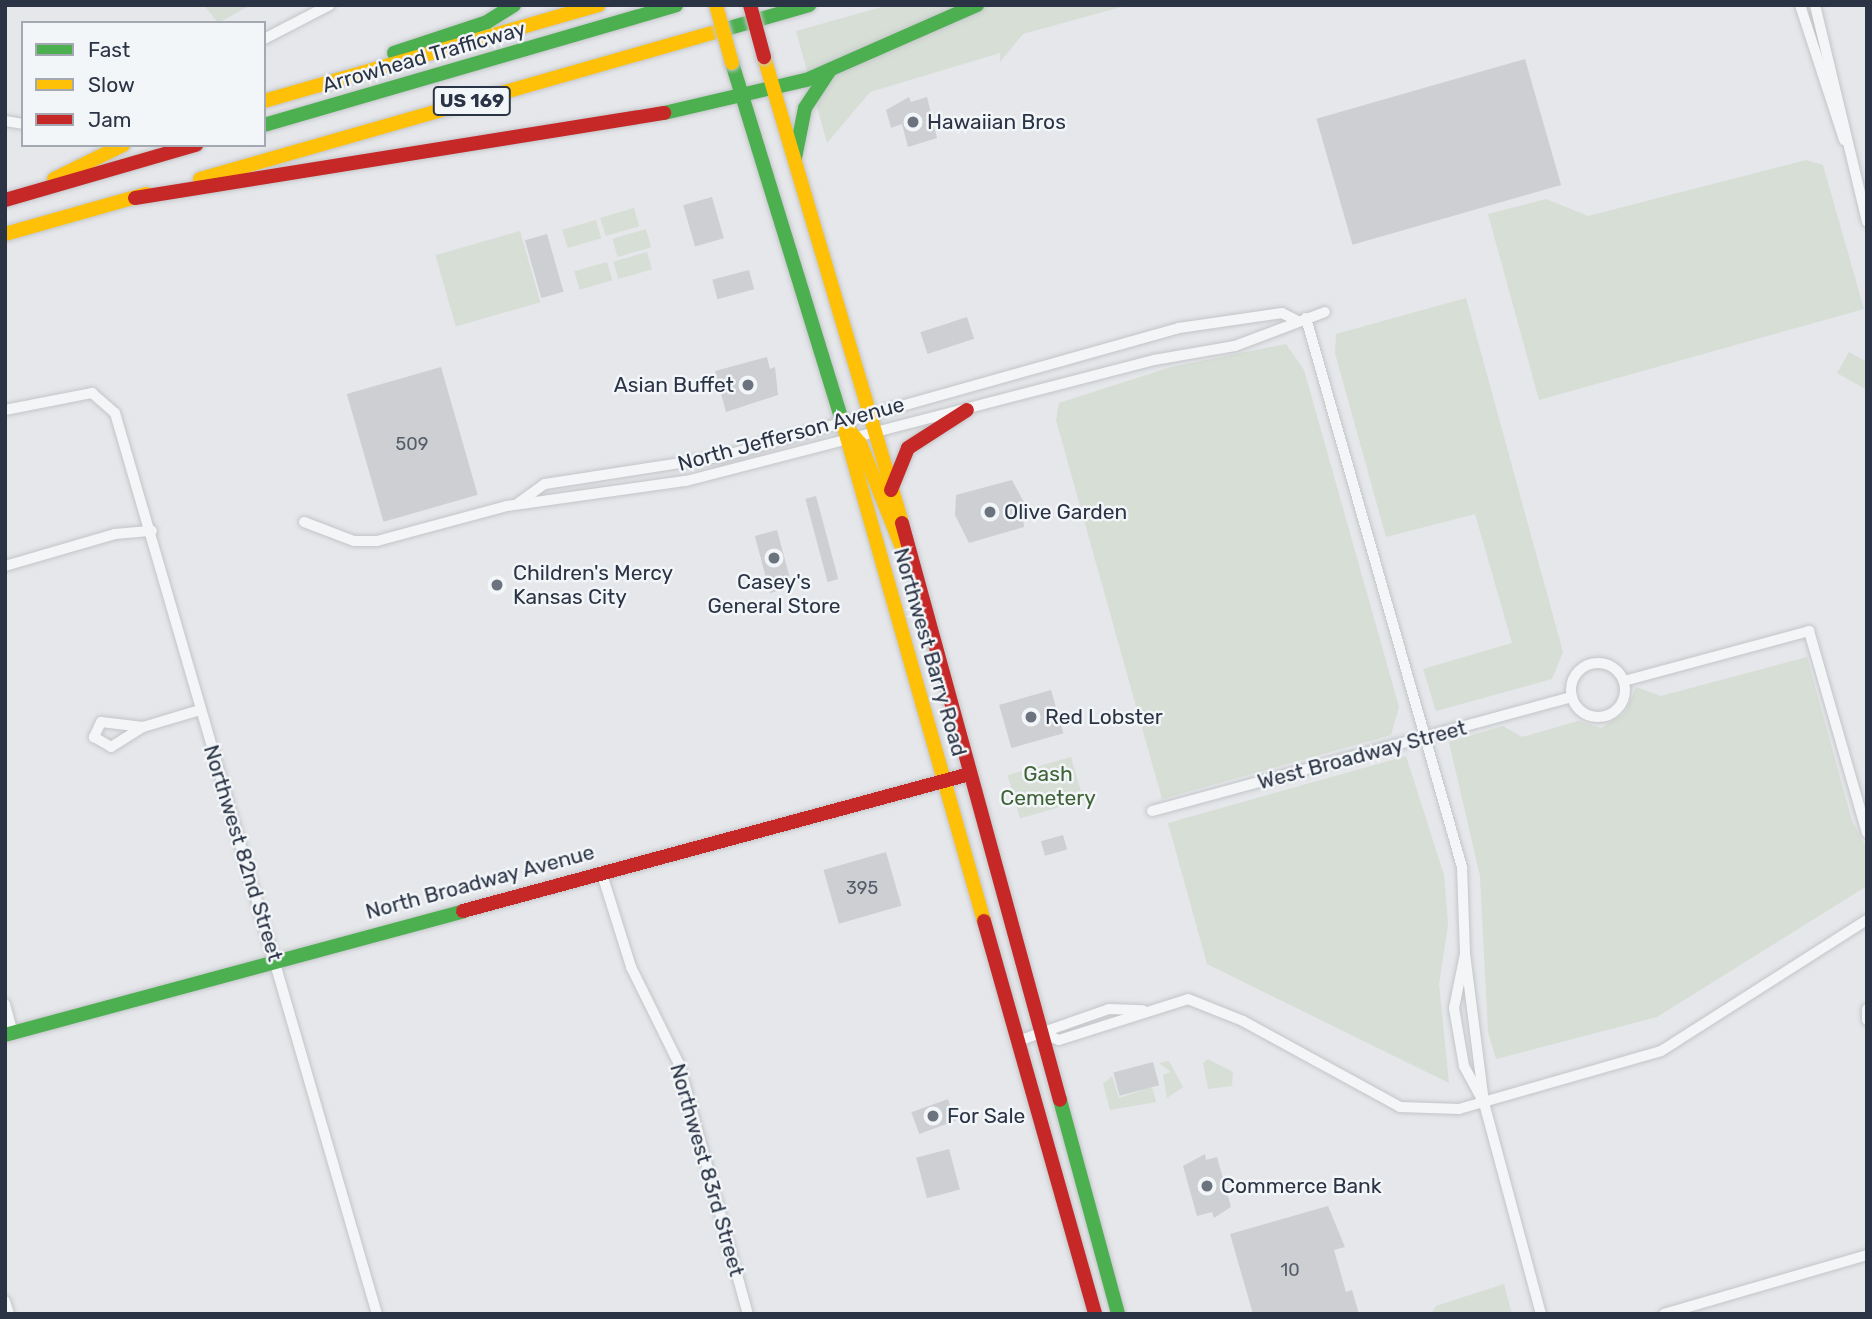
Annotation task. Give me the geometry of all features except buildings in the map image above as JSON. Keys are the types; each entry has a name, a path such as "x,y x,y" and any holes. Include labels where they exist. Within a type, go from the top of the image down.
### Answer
{"main road":[{"path":"266,100 487,22 514,5"},
{"path":"344,74 598,5"},
{"name":"Arrowhead Trafficway","path":"266,124 676,5"},
{"path":"716,5 842,421 892,533 908,555"},
{"name":"Northwest Barry Road","path":"750,5 794,163 853,343 869,413 966,775 1044,1034 1118,1314"},
{"name":"US 169","path":"5,234 809,5"},
{"path":"135,198 523,140 773,91 830,70 976,5"},
{"path":"794,163 805,108 830,70"},
{"path":"26,195 119,147"},
{"path":"5,200 188,147"},
{"path":"890,491 908,448 967,410"},
{"name":"Northwest Barry Road","path":"851,437 1095,1314"},
{"name":"North Broadway Avenue","path":"9,1034 275,958 966,775"}],"street":[{"path":"266,38 330,5"},
{"path":"1800,5 1834,124 1845,141"},
{"path":"1815,5 1845,112 1845,141 1867,222"},
{"path":"1325,312 1301,319 1426,737 1462,867 1465,954 1484,1103 1541,1314"},
{"name":"North Jefferson Avenue","path":"517,504 545,484 687,464 1179,328 1282,313 1301,319"},
{"name":"North Jefferson Avenue","path":"304,522 354,541 377,541 517,504 673,484 874,431 1261,339 1287,331 1301,319"},
{"name":"Northwest 82nd Street","path":"5,410 78,394 102,396 115,413 152,531 200,710 275,958 377,1314"},
{"path":"5,566 115,534 152,531"},
{"path":"1624,681 1809,631 1867,834"},
{"path":"1591,663 1608,664 1624,681 1623,702 1606,716 1585,714 1572,697 1573,679 1591,663"},
{"name":"West Broadway Street","path":"1152,811 1572,697"},
{"path":"143,727 101,722 94,737 111,747 143,727 200,710"},
{"path":"1857,797 1867,813"},
{"name":"Northwest 83rd Street","path":"601,871 631,967 679,1064 748,1314"},
{"path":"1018,1041 1109,1009 1143,1010 1200,1001 1400,1107 1426,1112 1484,1103 1661,1051 1867,920"},
{"path":"1465,954 1454,1008 1464,1066 1484,1103"},
{"path":"5,1004 9,1034"},
{"path":"1867,1009 1867,1020"},
{"path":"1044,1034 1059,1040 1143,1010"},
{"path":"1664,1314 1867,1255"},
{"path":"5,1301 9,1314"}],"green space":[{"path":"204,5 251,5 222,21 216,21"},
{"path":"889,5 1128,5 1023,34 1000,62 1000,53 870,92 827,143 796,31"},
{"path":"1806,160 1823,165 1864,309 1539,400 1488,214 1546,199 1588,216"},
{"path":"634,208 639,226 606,236 600,218"},
{"path":"596,220 601,238 568,248 562,230"},
{"path":"646,229 651,247 618,257 612,239"},
{"path":"520,231 540,302 456,326 435,255"},
{"path":"647,252 652,269 618,279 613,262"},
{"path":"607,262 612,280 580,290 574,271"},
{"path":"1466,298 1563,652 1552,679 1436,711 1423,669 1512,643 1475,514 1386,537 1335,353 1336,334"},
{"path":"1286,344 1304,370 1399,707 1391,735 1162,799 1056,420 1059,403 1171,367"},
{"path":"1849,352 1867,362 1867,390 1837,373"},
{"path":"1807,657 1852,821 1867,849 1867,886 1657,1017 1496,1059 1488,1032 1480,876 1449,742 1503,726 1522,737 1578,721 1601,728 1625,713 1636,687 1661,696"},
{"path":"1406,756 1444,875 1448,925 1439,984 1449,1083 1207,964 1168,823"},
{"name":"Gash Cemetery","path":"1071,757 1083,800 1020,818 1008,775"},
{"path":"1208,1059 1233,1072 1232,1086 1208,1089 1203,1063"},
{"path":"1169,1061 1183,1087 1167,1098 1163,1075 1171,1072 1159,1063"},
{"path":"1112,1076 1119,1098 1152,1087 1156,1102 1110,1110 1103,1084"},
{"path":"1504,1284 1512,1314 1431,1314 1436,1306"}],"waterway":[{"path":"131,5 138,5"}],"traffic: fast":[{"path":"394,53 487,22 514,5"},
{"path":"266,124 676,5"},
{"path":"719,31 809,5"},
{"path":"664,113 806,80 977,5"},
{"path":"732,63 842,420"},
{"path":"795,158 805,108 830,70"},
{"path":"5,1035 463,911"},
{"path":"1060,1100 1118,1314"}],"traffic: slow":[{"path":"266,100 598,5"},
{"path":"716,5 732,63"},
{"path":"200,179 719,31"},
{"path":"764,57 902,523"},
{"path":"54,179 119,147"},
{"path":"5,234 146,194"},
{"path":"842,420 984,921"},
{"path":"843,423 860,443 901,545"}],"traffic: jam":[{"path":"750,5 764,57"},
{"path":"135,198 664,113"},
{"path":"5,200 189,147"},
{"path":"891,490 908,448 967,410"},
{"path":"902,523 1060,1100"},
{"path":"463,911 966,775"},
{"path":"984,921 1095,1314"}],"place":[{"name":"Hawaiian Bros","path":"913,122"},
{"name":"Asian Buffet","path":"748,385"},
{"name":"Olive Garden","path":"990,512"},
{"name":"Casey's General Store","path":"774,558"},
{"name":"Children's Mercy Kansas City","path":"497,585"},
{"name":"Red Lobster","path":"1031,717"},
{"name":"For Sale","path":"933,1116"},
{"name":"Commerce Bank","path":"1207,1186"}]}
